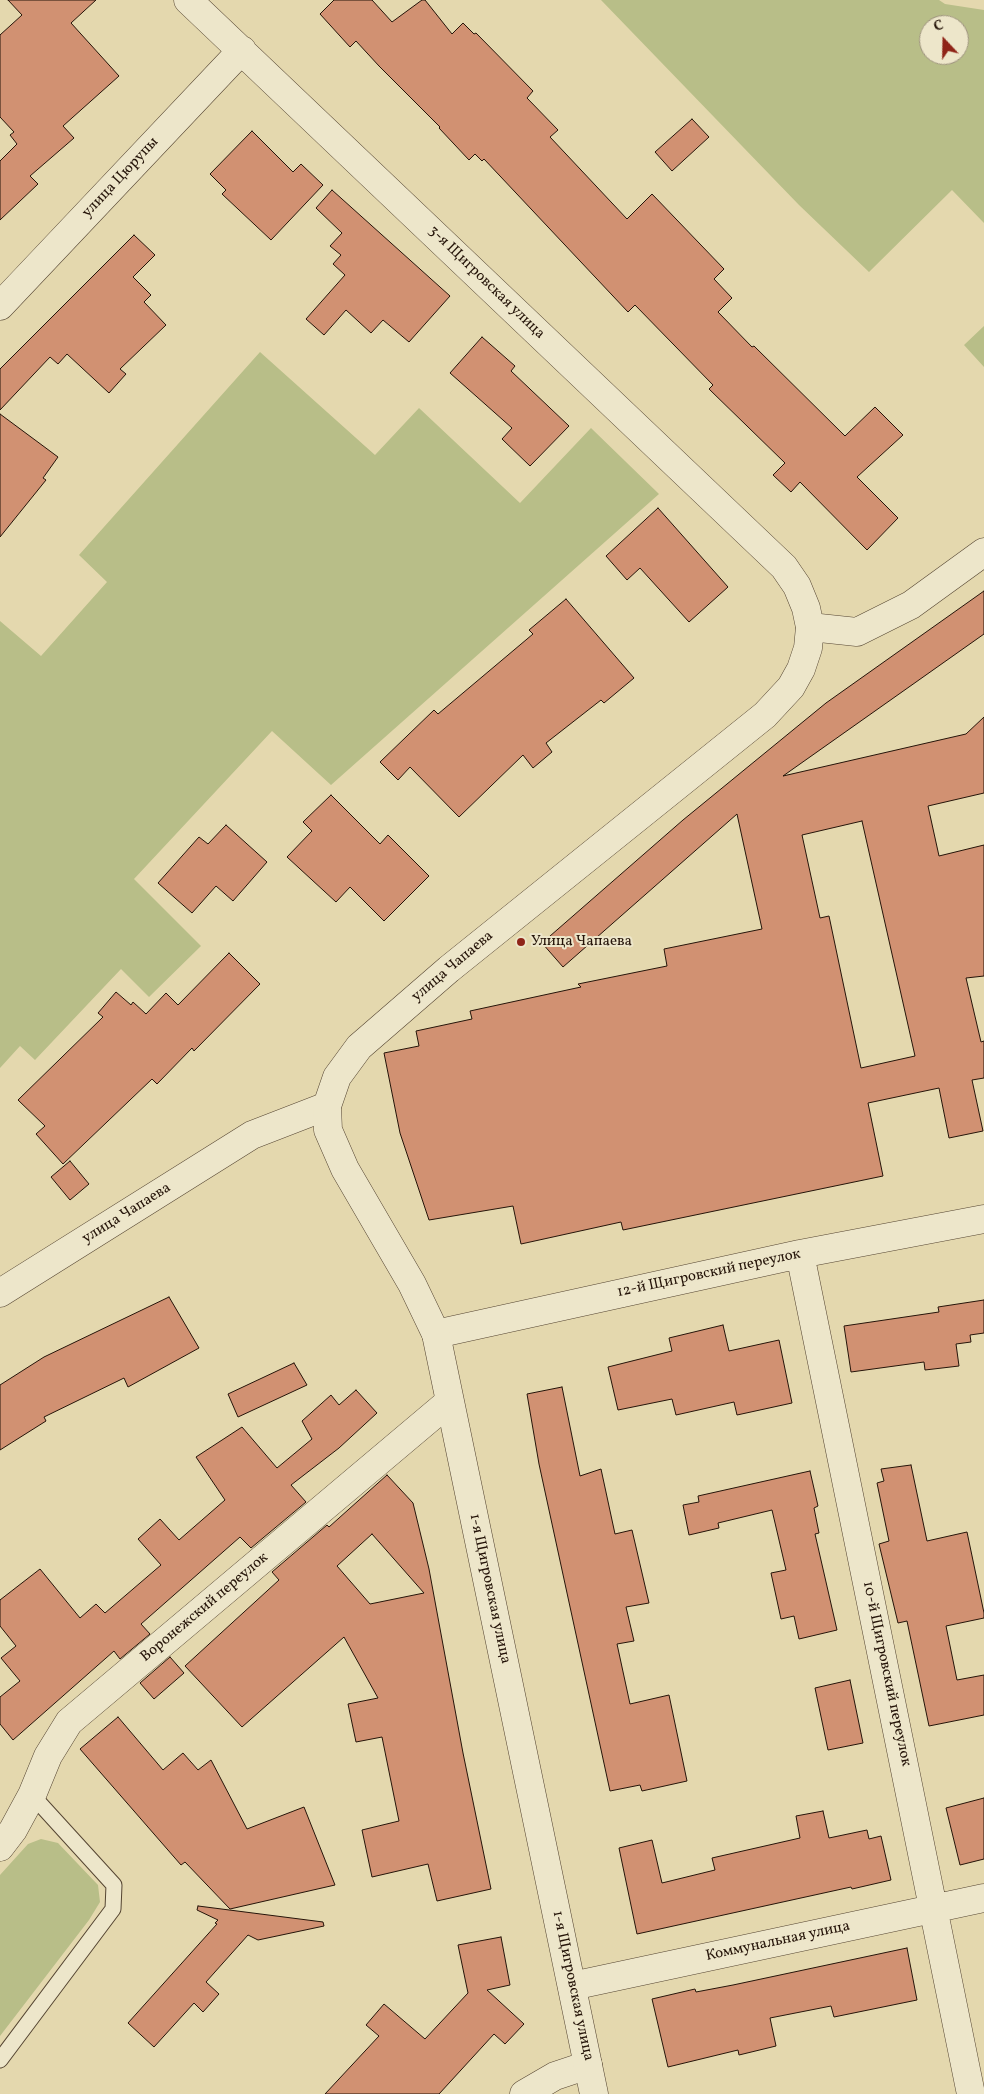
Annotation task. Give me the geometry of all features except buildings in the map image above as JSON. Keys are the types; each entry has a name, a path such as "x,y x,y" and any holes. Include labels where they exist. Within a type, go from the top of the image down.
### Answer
{"street":[{"name":"3-я Щигровская улица","path":"188,0 784,567"},
{"name":"улица Цюрупы","path":"0,306 242,50"},
{"path":"810,627 857,632 911,605 984,552"},
{"name":"улица Чапаева","path":"0,1293 252,1135 327,1106 338,1077 359,1047 449,969 765,716 790,687 801,669 808,648 810,627 806,608 797,586 784,567"},
{"name":"1-я Щигровская улица","path":"327,1106 328,1130 345,1170 412,1284 436,1334 594,2094"},
{"name":"12-й Щигровский переулок","path":"436,1334 800,1254 984,1219"},
{"name":"10-й Щигровский переулок","path":"800,1254 972,2094"},
{"name":"Воронежский переулок","path":"0,1847 13,1830 32,1795 48,1756 69,1722 450,1402"},
{"name":"Коммунальная улица","path":"572,1986 984,1898"},
{"path":"524,2094 555,2076 588,2065"}],"lane":[{"path":"0,2060 113,1909 114,1885 32,1795"}],"green space":[{"path":"601,0 939,0 945,4 984,10 984,223 952,190 869,272 799,205"},
{"path":"984,326 984,367 964,345"},
{"path":"260,352 375,455 419,408 520,503 591,428 659,494 331,785 272,731 134,879 201,946 149,997 121,969 35,1060 20,1046 0,1068 0,621 41,656 107,582 79,555"},
{"path":"41,1839 58,1843 98,1885 100,1902 89,1920 0,2036 0,1875 28,1844"}],"place":[{"name":"Улица Чапаева","path":"521,942"}]}
